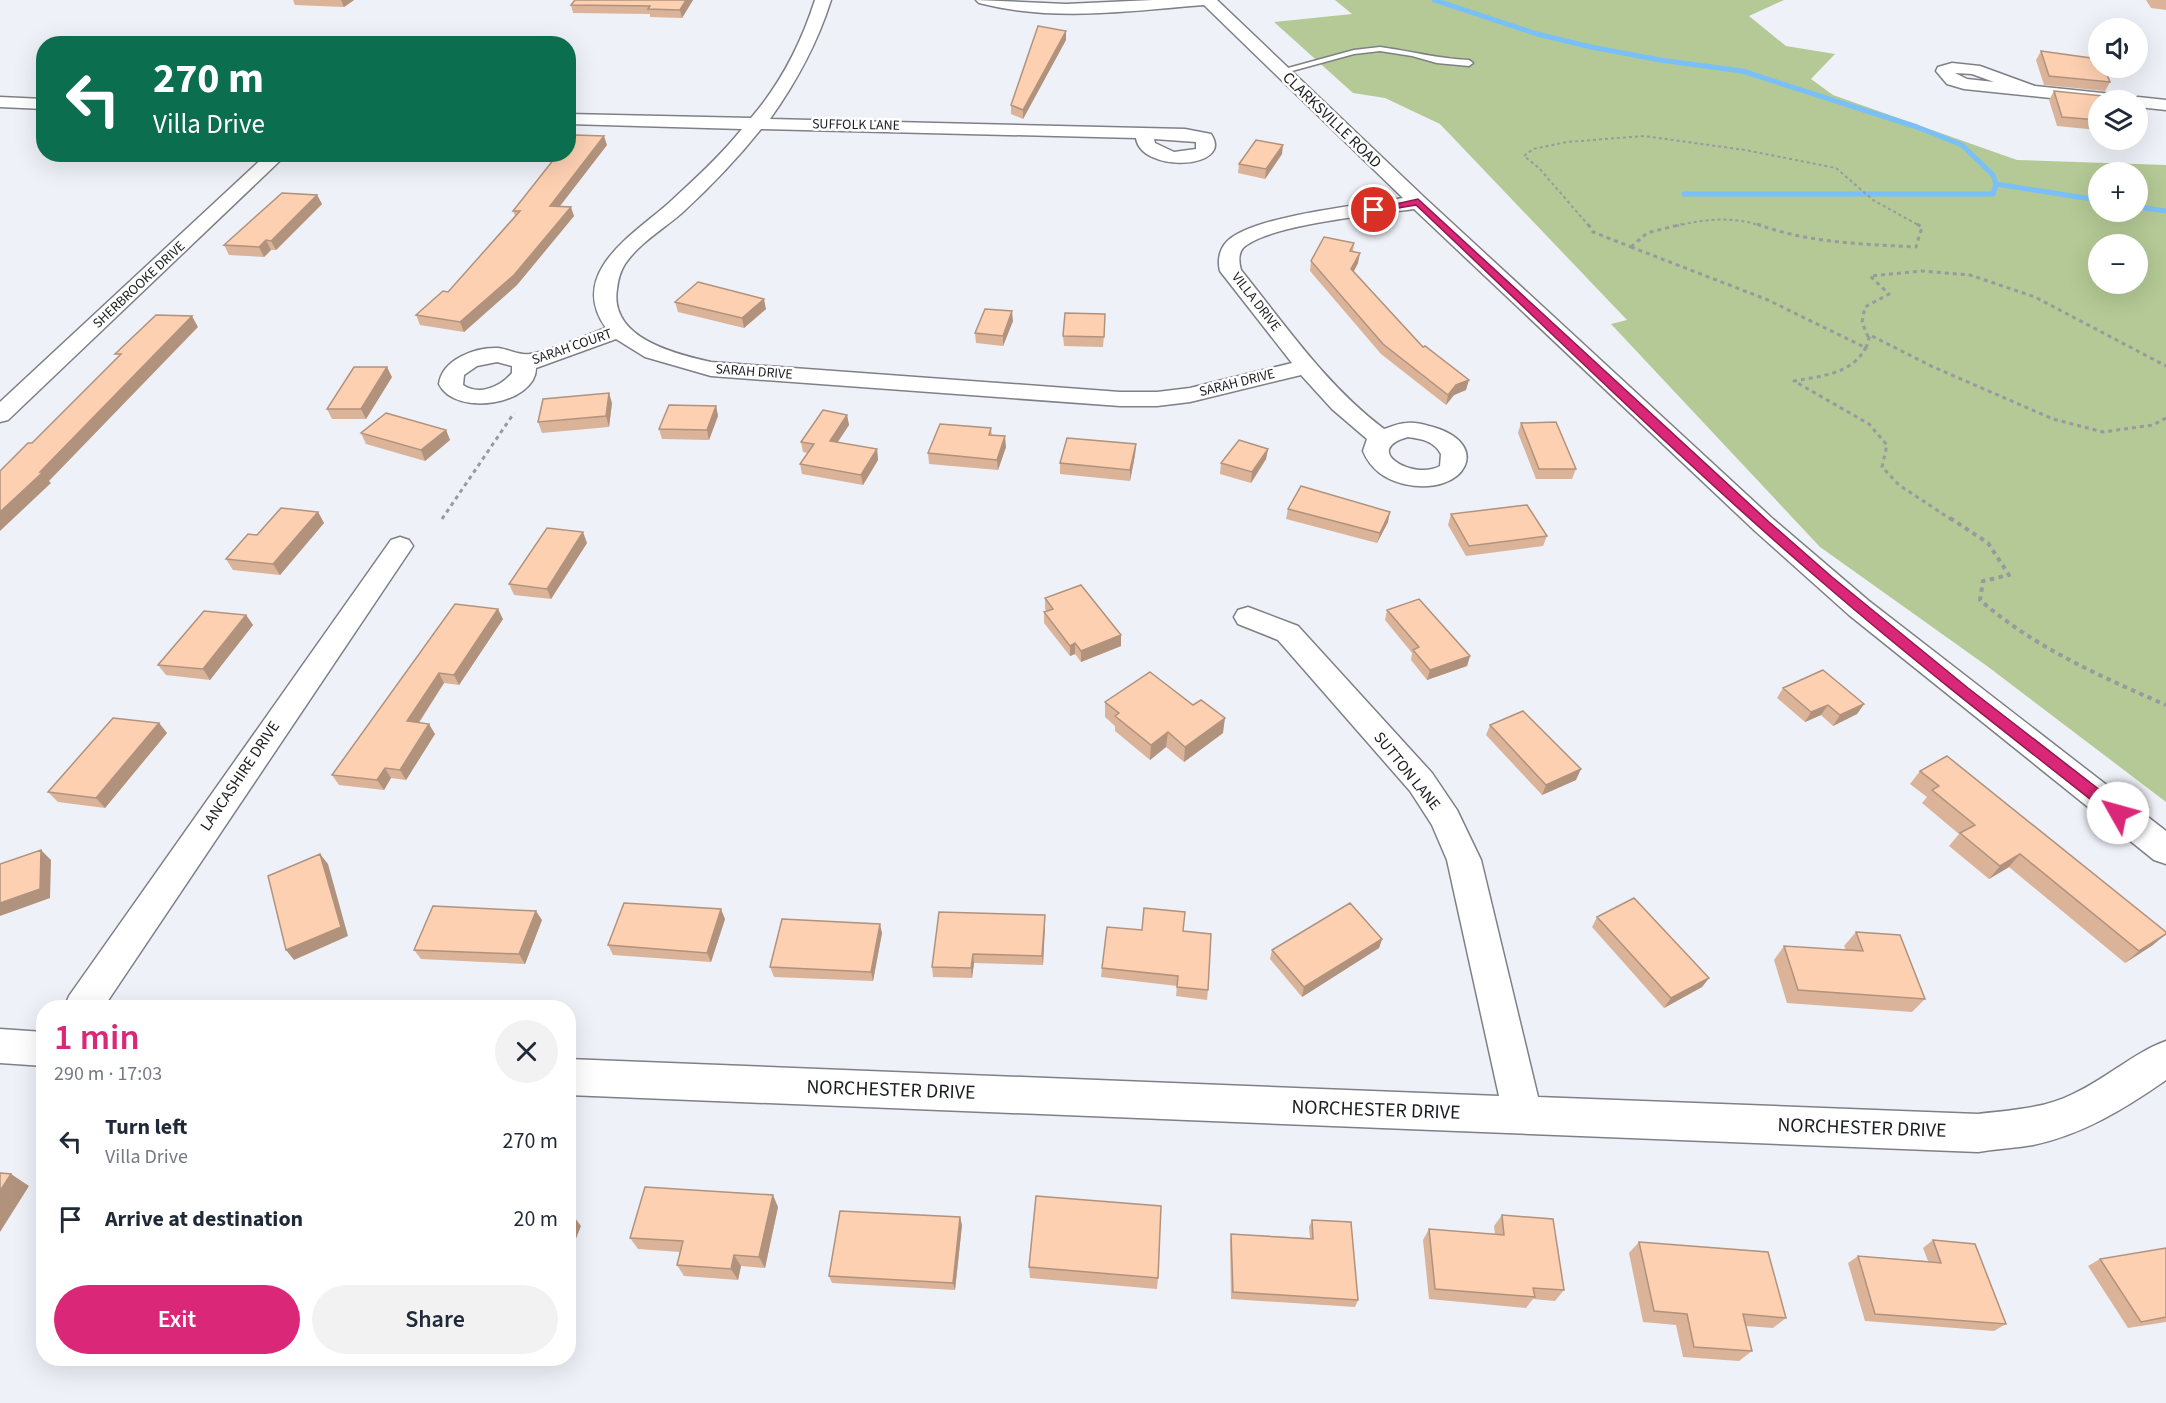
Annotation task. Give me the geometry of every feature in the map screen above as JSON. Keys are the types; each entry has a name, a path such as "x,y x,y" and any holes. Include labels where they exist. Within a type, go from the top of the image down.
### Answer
{"street":[{"name":"SARAH DRIVE","path":"823,0 809,46 794,73 757,123 698,186 620,257 609,274 604,290 605,306 610,318 633,343 679,363 711,369 1120,399 1157,399 1190,395 1308,366"},
{"path":"984,0 1021,6 1071,9 1206,0"},
{"name":"CLARKSVILLE ROAD","path":"1206,0 1418,202 1764,525 1859,608 2166,850"},
{"path":"2032,91 2088,97"},
{"path":"0,102 36,104"},
{"path":"2148,103 2166,105"},
{"name":"SUFFOLK LANE","path":"576,119 1144,132 1185,134 1205,138 1205,152 1188,158 1161,156 1146,145 1144,132"},
{"name":"SHERBROOKE DRIVE","path":"0,415 269,162"},
{"name":"VILLA DRIVE","path":"1381,438 1359,423 1308,366 1231,271 1228,262 1230,251 1237,242 1264,229 1418,202"},
{"name":"SARAH COURT","path":"519,374 620,331"},
{"name":"LANCASHIRE DRIVE","path":"88,1000 400,546"},
{"name":"SUTTON LANE","path":"1248,616 1288,633 1421,783 1446,819 1464,860 1523,1116"},
{"path":"0,1046 36,1048"},
{"name":"NORCHESTER DRIVE","path":"576,1077 1978,1133 2035,1126 2085,1110 2166,1058"}],"lane":[{"path":"1281,71 1354,52 1380,49 1413,54 1437,61 1469,63"}],"path":[{"path":"1630,246 1647,233 1696,221 1742,219 1772,230 1843,243 1916,247 1922,227 1899,212 1873,200 1836,168 1734,148 1644,136 1567,142 1533,149 1524,156 1541,168 1556,189 1582,214 1593,232 1768,300 1866,348"},
{"path":"1866,348 1869,335 1862,322 1865,307 1889,294 1870,276 1922,271 1970,275 2035,297 2166,366"},
{"path":"2166,418 2153,425 2103,432 2043,414 1931,366 1870,336 1863,357 1845,370 1794,381 1869,424 1887,445 1882,467 1899,485 1988,543 2009,575 1983,581 1980,600 2000,620 2074,664 2166,705"},
{"path":"441,519 527,394 519,374"}],"green space":[{"path":"1335,0 1784,0 1749,16 1786,46 1835,54 1811,79 1833,95 2017,160 2088,162 2088,222 2148,222 2148,164 2166,165 2166,802 1987,666 1820,547 1611,324 1627,320 1440,124 1385,98 1353,93 1274,22 1352,14"}],"building":[{"path":"575,0 686,0 680,10 648,9 650,6 571,5"},
{"path":"1038,26 1066,31 1023,110 1011,105"},
{"path":"2041,51 2088,58 2088,78 2108,78 2110,82 2049,76"},
{"path":"2054,91 2088,94 2088,119 2062,117"},
{"path":"576,135 604,136 550,206 571,207 514,275 460,322 416,315 443,291 448,292 520,211 513,211 552,162 576,162"},
{"path":"1256,140 1283,145 1266,169 1239,164"},
{"path":"282,193 317,195 271,241 266,240 259,247 224,245"},
{"path":"1324,237 1354,243 1350,251 1360,253 1351,269 1423,347 1425,346 1469,380 1456,385 1448,395 1383,344 1311,261"},
{"path":"698,282 764,299 742,318 675,302"},
{"path":"985,309 1012,311 1003,336 975,333"},
{"path":"1065,313 1105,314 1104,337 1063,336"},
{"path":"156,315 192,316 40,472 43,472 0,512 0,471 28,443 32,443 121,354 115,354"},
{"path":"354,367 387,367 361,409 327,409"},
{"path":"609,393 606,416 538,422 543,399"},
{"path":"669,405 716,406 707,430 659,429"},
{"path":"823,410 847,415 830,441 877,449 861,475 800,464 814,444 801,442"},
{"path":"386,413 446,430 421,450 361,433"},
{"path":"1556,422 1576,469 1539,469 1521,423"},
{"path":"940,424 991,428 989,435 1005,436 997,460 928,453"},
{"path":"1067,438 1136,444 1130,470 1060,463"},
{"path":"1239,440 1268,449 1252,472 1221,463"},
{"path":"1301,486 1390,512 1380,533 1288,509"},
{"path":"1527,505 1547,536 1469,546 1451,514"},
{"path":"281,508 318,512 273,564 226,559 248,534 257,535"},
{"path":"547,528 583,532 547,589 509,584"},
{"path":"1081,585 1121,635 1081,651 1075,643 1070,646 1044,612 1053,609 1045,598"},
{"path":"1419,599 1470,656 1430,670 1413,650 1419,647 1387,610"},
{"path":"455,604 498,609 454,675 439,673 407,721 429,724 400,770 385,768 377,780 332,775"},
{"path":"204,611 246,615 203,669 158,665"},
{"path":"1823,670 1864,704 1840,715 1828,705 1811,712 1783,688"},
{"path":"1150,672 1193,705 1201,700 1225,718 1185,747 1168,732 1151,745 1115,716 1119,713 1105,702"},
{"path":"1523,711 1581,769 1546,785 1490,725"},
{"path":"113,718 159,723 96,798 48,792"},
{"path":"1947,756 2166,934 2139,951 2020,854 2000,866 1960,833 1975,825 1932,790 1939,786 1920,771"},
{"path":"41,850 40,889 0,903 0,864"},
{"path":"320,854 341,927 286,950 268,876"},
{"path":"1634,898 1709,978 1671,998 1597,917"},
{"path":"624,903 721,909 707,953 608,945"},
{"path":"1350,903 1382,939 1304,987 1272,950"},
{"path":"433,906 536,911 519,954 414,950"},
{"path":"1144,908 1185,912 1183,931 1211,934 1208,990 1177,987 1178,976 1102,968 1107,927 1142,930"},
{"path":"939,912 1045,915 1042,956 973,954 971,968 932,967"},
{"path":"782,919 880,924 871,972 770,967"},
{"path":"1856,932 1900,935 1925,999 1798,990 1784,946 1863,951"},
{"path":"0,1173 11,1174 0,1191"},
{"path":"645,1187 773,1195 759,1257 734,1255 731,1269 677,1265 683,1241 630,1238"},
{"path":"1036,1196 1161,1206 1158,1278 1029,1267"},
{"path":"840,1211 960,1217 953,1283 829,1276"},
{"path":"1502,1215 1553,1219 1564,1290 1533,1288 1535,1297 1435,1289 1429,1229 1504,1235"},
{"path":"1312,1220 1351,1222 1358,1300 1233,1292 1231,1234 1313,1239"},
{"path":"1933,1240 1975,1244 2006,1324 1875,1314 1858,1256 1941,1263"},
{"path":"1639,1242 1768,1252 1786,1318 1743,1314 1752,1351 1694,1347 1687,1314 1654,1311"},
{"path":"2166,1248 2166,1317 2141,1322 2100,1259"}],"waterway":[{"path":"1434,0 1537,34 1591,47 1660,60 1742,71 1917,127 1962,145 1993,175 1996,184"},
{"path":"1684,194 1993,194 1996,184"},
{"path":"1996,184 2088,198"},
{"path":"2148,208 2166,211"}],"route":[{"path":"1374,210 1418,202 1764,525 1859,608 2118,813"}]}
